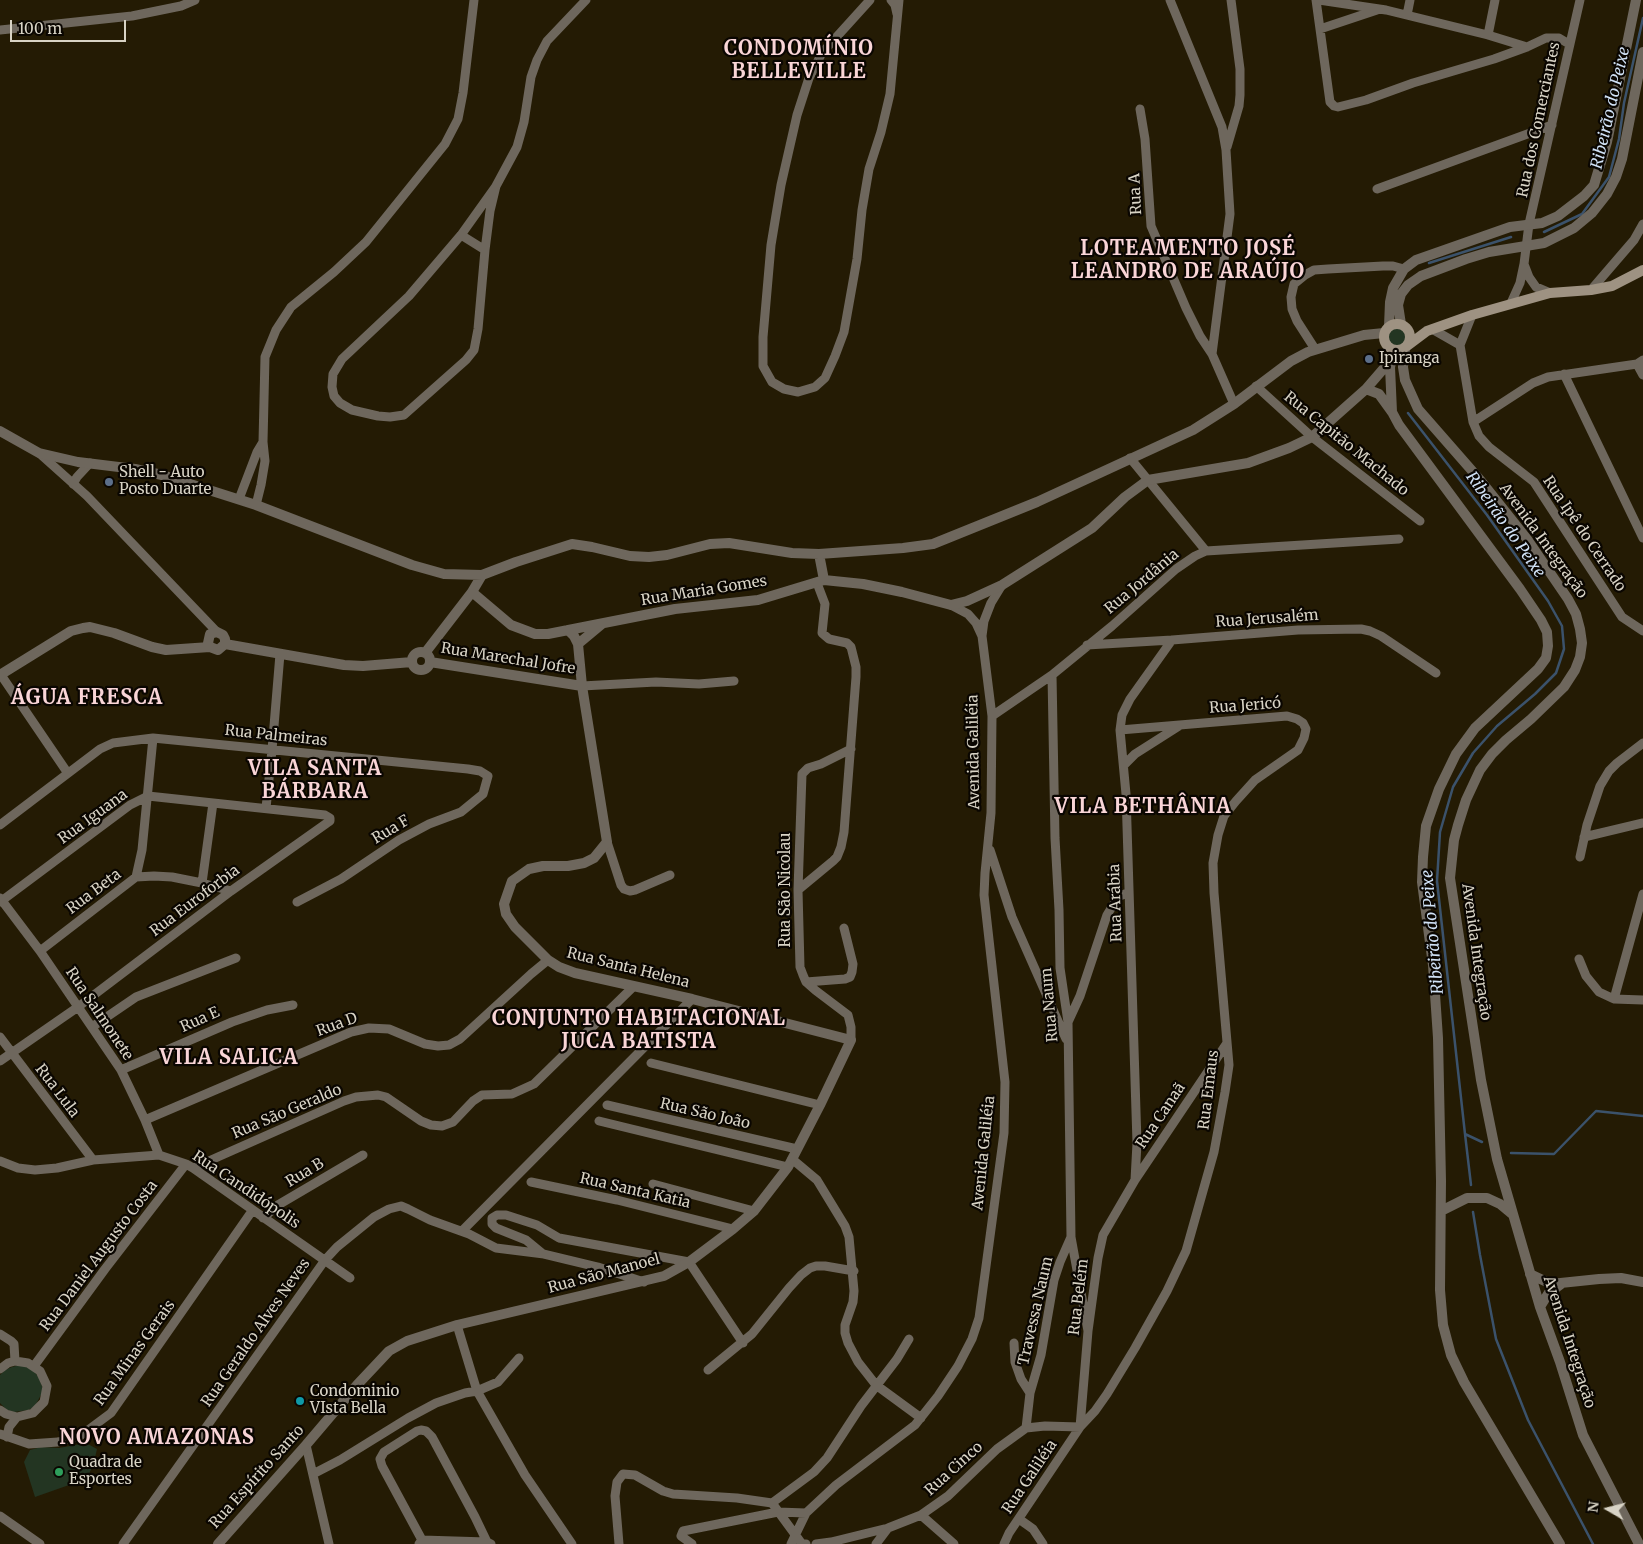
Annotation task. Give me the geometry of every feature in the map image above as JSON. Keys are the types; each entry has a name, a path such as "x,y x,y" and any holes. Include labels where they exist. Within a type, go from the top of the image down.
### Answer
{"main road":[{"path":"1429,330 1404,327 1386,330 1384,343 1393,350 1406,347 1429,330 1472,315 1550,293 1591,290 1612,286 1643,270"},
{"path":"1404,327 1410,337 1406,347"}],"street":[{"path":"0,30 132,16 181,6 195,0"},
{"path":"256,505 264,474 265,357 276,330 291,307 334,272 366,242 430,165 445,144 458,119 474,0"},
{"path":"496,186 490,211 478,330 474,350 466,360 404,415 378,416 352,410 340,403 334,396 332,387 333,374 342,359 409,296 461,235 496,186 518,147 531,77 537,60 547,41 586,0"},
{"path":"870,0 822,53 809,78 797,115 781,185 772,245 762,366 772,382 784,389 798,392 816,387 825,378 844,332 857,259 862,210 869,169 881,132 890,94 899,0"},
{"path":"891,0 898,17"},
{"path":"1170,0 1215,105 1222,126 1226,150 1230,214 1212,354"},
{"path":"1226,150 1239,106 1240,95 1240,69 1231,0"},
{"path":"1527,47 1492,36 1407,15 1318,0 1320,30 1330,102 1334,106 1344,106 1366,100 1527,47 1546,38 1559,38 1569,44"},
{"path":"1407,15 1410,0"},
{"path":"1494,58 1496,53 1492,36 1495,0"},
{"name":"Rua dos Comerciantes","path":"1511,303 1520,282 1529,224 1580,0"},
{"path":"39,453 148,472 239,499 412,565 444,574 482,575 572,544 630,556 649,557 667,555 710,544 729,543 792,554 819,554 933,544 1037,502 1193,430 1234,404 1291,361 1315,349 1386,330 1393,288 1404,270 1416,260 1431,253 1510,227 1542,223 1558,216 1584,196 1594,184 1602,162 1636,0"},
{"path":"1320,30 1379,9"},
{"path":"1404,327 1398,316 1401,294 1408,285 1421,276 1489,252 1544,242 1574,228 1592,213 1607,194 1616,177 1622,158 1643,52"},
{"name":"Rua A","path":"1140,109 1145,139 1152,226 1186,308 1200,336 1212,354 1234,404"},
{"path":"1378,188 1552,125"},
{"path":"1591,290 1634,240 1643,224"},
{"path":"461,235 485,250"},
{"path":"1524,264 1529,277 1536,286 1550,293"},
{"path":"1315,349 1297,321 1292,309 1291,297 1294,284 1314,270 1393,266 1404,270"},
{"path":"1429,330 1460,345 1472,315"},
{"name":"Rua Ipê do Cerrado","path":"1460,345 1473,422 1479,436 1534,482 1622,617 1643,631"},
{"name":"Avenida Integração","path":"1406,347 1403,367 1405,380 1418,409 1481,481 1527,539 1568,599 1576,614 1582,643 1580,657 1575,670 1564,687 1506,740 1480,770 1461,812 1454,840 1450,878 1488,1123 1512,1214 1540,1307 1583,1434 1639,1544"},
{"path":"951,605 967,601 1002,585 1092,528 1125,497 1148,480 1248,463 1289,448 1312,437 1366,389 1385,367 1393,350"},
{"path":"1392,412 1390,367 1393,350"},
{"path":"1473,422 1533,383 1548,378 1640,362 1643,375"},
{"path":"1564,374 1643,538"},
{"name":"Rua Capitão Machado","path":"1256,386 1312,437 1420,521"},
{"path":"1366,389 1379,394 1399,425 1509,574 1541,620 1547,632 1548,646 1546,658 1538,669 1475,728 1456,754 1439,789 1426,826 1422,882 1433,965 1437,1020 1440,1093 1440,1308 1451,1355 1456,1367 1478,1408 1560,1544"},
{"path":"0,431 39,453 73,484 217,632 223,635 225,644"},
{"path":"239,499 257,452 263,442"},
{"path":"1130,458 1206,551"},
{"path":"73,484 90,463"},
{"name":"Rua Jordânia","path":"992,716 1052,675 1112,626 1176,569 1206,551 1399,540"},
{"path":"798,890 833,861 842,847 856,677 854,654 847,642 829,639 822,633 825,604 819,554"},
{"path":"428,657 420,652 415,654 412,662 415,668 421,670 427,667 428,657 482,575"},
{"name":"Rua Maria Gomes","path":"472,592 511,625 535,634 548,634 675,609 758,600 821,582 863,584 951,605"},
{"path":"982,636 984,621 991,603 1002,585"},
{"path":"951,605 968,614 976,623 982,636"},
{"path":"578,644 605,622"},
{"path":"67,772 0,675 71,631 90,627 114,633 158,649 210,647 218,650 225,644"},
{"name":"Rua Jerusalém","path":"1087,645 1298,630 1361,629 1370,630 1381,636 1436,673"},
{"path":"568,630 578,644 582,686 607,842 621,885 624,889 635,890 670,875"},
{"path":"210,647 208,638 212,633 217,632"},
{"name":"Avenida Galiléia","path":"791,1544 806,1513 836,1485 915,1425 921,1418 958,1366 972,1339 979,1318 1004,1133 1005,1082 984,895 991,812 992,716 982,636"},
{"name":"Rua Arábia","path":"1135,1180 1137,1143 1129,892 1124,765 1120,730 1122,715 1130,699 1172,640"},
{"path":"225,644 344,665 363,666 412,662"},
{"path":"266,808 280,654"},
{"name":"Rua Marechal Jofre","path":"428,657 582,686"},
{"name":"Rua Naum","path":"1052,675 1054,838 1059,910 1060,968 1068,1022 1071,1237 1088,1331"},
{"path":"582,686 656,682 699,684 734,680"},
{"name":"Rua Jericó","path":"1120,730 1287,716 1298,719 1306,729"},
{"name":"Rua Jericó","path":"1124,765 1135,754 1180,725"},
{"name":"Rua Emaus","path":"1080,1427 1095,1411 1135,1348 1186,1251 1219,1131 1229,1065 1213,863 1218,835 1224,816 1255,780 1298,750 1306,729"},
{"path":"136,877 142,850 154,738"},
{"name":"Rua Palmeiras","path":"0,825 67,772 100,749 113,743 154,738 468,769 480,771 488,776"},
{"path":"1580,857 1600,786 1617,762 1643,743"},
{"name":"Rua São Nicolau","path":"806,982 800,967 798,890 802,774 808,768 821,764 851,749"},
{"name":"Rua F","path":"297,902 341,879 398,840 429,824 461,812 483,794 488,776"},
{"name":"Rua Iguana","path":"1,900 130,805 148,796 325,815 330,820"},
{"path":"202,882 213,802"},
{"name":"Rua Euroforbia","path":"0,1061 78,1007 231,891 330,820"},
{"path":"1584,838 1643,823"},
{"name":"Rua Santa Helena","path":"607,842 594,858 584,863 568,866 543,866 529,870 512,881 504,904 506,914 515,927 548,960 559,967 575,973 692,999 851,1040"},
{"path":"988,845 1012,917 1068,1043"},
{"name":"Rua Beta","path":"40,951 136,877 172,877 202,882 231,891"},
{"path":"1068,1022 1080,996 1107,915 1118,897 1129,892"},
{"path":"1614,999 1643,894"},
{"name":"Rua Salmonete","path":"1,900 40,951 121,1070 146,1120 159,1155"},
{"path":"806,982 845,980 850,977 853,964 844,928"},
{"path":"92,1027 136,998 236,958"},
{"path":"1579,959 1586,976 1598,992 1614,999 1643,1000"},
{"name":"Rua D","path":"146,1120 351,1032 377,1027 390,1029 425,1044 449,1045 460,1039 548,960"},
{"path":"806,982 848,1015 851,1027 851,1040"},
{"name":"Rua São Geraldo","path":"190,1166 344,1101 356,1098 378,1095 386,1097 420,1121 431,1125 442,1126 454,1122 473,1101 482,1096 512,1094 534,1084 633,987"},
{"path":"462,1231 692,999"},
{"name":"Rua E","path":"121,1070 232,1022 266,1010 293,1005"},
{"name":"Rua Lula","path":"0,1038 93,1160"},
{"name":"Rua São Manoel","path":"457,1325 644,1282 664,1276 689,1262 754,1212 790,1163 851,1040"},
{"name":"Rua Canaã","path":"1135,1180 1228,1043"},
{"path":"651,1063 820,1105"},
{"name":"Rua São João","path":"607,1105 797,1149"},
{"name":"Rua São João","path":"599,1121 790,1163"},
{"name":"Rua Candidópolis","path":"0,1161 18,1168 34,1170 57,1168 93,1160 159,1155 190,1166 350,1278"},
{"name":"Rua B","path":"263,1218 278,1206 363,1155"},
{"path":"790,1163 817,1180 850,1237 854,1271 853,1302 845,1325 848,1343 858,1362 876,1385 921,1418"},
{"name":"Rua Daniel Augusto Costa","path":"34,1366 105,1269 190,1166"},
{"name":"Rua Belém","path":"1080,1427 1088,1331 1103,1235 1135,1180"},
{"name":"Rua Santa Katia","path":"531,1182 617,1200 733,1229"},
{"name":"Rua Santa Katia","path":"653,1184 754,1212"},
{"path":"1441,1210 1467,1198 1486,1198 1500,1204 1512,1214"},
{"name":"Rua Geraldo Alves Neves","path":"123,1544 325,1260 337,1247 374,1217 395,1206 408,1209 430,1220 462,1231 496,1248 544,1254 598,1267 644,1282"},
{"name":"Rua Minas Gerais","path":"3,1436 29,1444 58,1442 80,1436 111,1413 252,1211"},
{"path":"544,1254 526,1240 496,1228 491,1222 493,1216 506,1215 527,1221 559,1238 689,1262 743,1343"},
{"name":"Travessa Naum","path":"1026,1428 1030,1393 1041,1355 1054,1280 1071,1237"},
{"path":"708,1370 743,1343 789,1288 810,1268 825,1266 854,1271"},
{"path":"1530,1274 1551,1284 1599,1278 1621,1278 1643,1282"},
{"path":"1540,1307 1548,1294 1561,1284"},
{"path":"457,1325 477,1391 526,1476 572,1544"},
{"name":"Rua Espírito Santo","path":"218,1544 306,1446 356,1385 389,1351 407,1340 457,1325"},
{"path":"0,1334 14,1344 15,1361"},
{"path":"619,1544 615,1496 617,1482 623,1474 635,1475 663,1491 674,1494 737,1498 772,1503 814,1472 827,1458 909,1339"},
{"name":"Travessa Naum","path":"1014,1344 1015,1362 1021,1379 1030,1393"},
{"path":"312,1474 340,1460 436,1403 477,1391 498,1382 519,1358"},
{"path":"0,1368 15,1361 34,1366 44,1378 46,1394 39,1408 33,1413 17,1417 3,1412"},
{"path":"3,1412 9,1427"},
{"path":"3,1436 17,1417"},
{"path":"1026,1428 1066,1425 1080,1427"},
{"name":"Rua Galiléia","path":"1004,1544 1080,1427"},
{"name":"Rua Cinco","path":"816,1544 888,1528 921,1515 948,1496 997,1449 1026,1428"},
{"path":"417,1431 426,1431 432,1437 488,1543 420,1542 382,1466 380,1458 384,1452 417,1431"},
{"path":"306,1446 329,1544"},
{"path":"772,1503 802,1544 806,1544"},
{"path":"692,1544 681,1536 683,1531 778,1512 806,1513"},
{"path":"921,1515 954,1544"},
{"path":"0,1516 40,1544"},
{"path":"1019,1519 1033,1529 1043,1544"},
{"path":"876,1544 888,1528"}],"green space":[{"path":"1392,328 1400,328 1406,334 1406,342 1400,348 1392,348 1386,342 1386,334"},
{"path":"20,1365 34,1371 42,1386 42,1393 35,1406 29,1410 14,1412 7,1410 0,1403 0,1375 5,1370"},
{"name":"Quadra de Esportes","path":"86,1443 97,1449 93,1466 86,1479 35,1497 24,1462 30,1450 41,1447 59,1448"}],"waterway":[{"name":"Ribeirão do Peixe","path":"1544,232 1582,214 1609,177 1619,139 1624,103 1643,18"},
{"name":"Ribeirão do Peixe","path":"1429,263 1511,237"},
{"name":"Ribeirão do Peixe","path":"1408,413 1487,515 1548,601 1562,626 1564,649 1556,673 1535,694 1497,726 1473,753 1453,787 1440,832 1437,881 1465,1134 1482,1142"},
{"name":"Ribeirão do Peixe","path":"1511,1153 1554,1154 1596,1111 1643,1116"},
{"path":"1465,1134 1471,1185"},
{"path":"1473,1212 1496,1339 1528,1420 1593,1544"}],"place":[{"name":"Ipiranga","path":"1369,359"},
{"name":"Shell - Auto Posto Duarte","path":"109,482"},
{"name":"Condominio VIsta Bella","path":"300,1401"},
{"name":"Quadra de Esportes","path":"59,1472"}],"district":[{"name":"CONDOMÍNIO BELLEVILLE","path":"799,60"},
{"name":"LOTEAMENTO JOSÉ LEANDRO DE ARAÚJO","path":"1188,260"},
{"name":"ÁGUA FRESCA","path":"87,698"},
{"name":"VILA SANTA BÁRBARA","path":"315,780"},
{"name":"VILA BETHÂNIA","path":"1143,807"},
{"name":"CONJUNTO HABITACIONAL JUCA BATISTA","path":"639,1030"},
{"name":"VILA SALICA","path":"229,1058"},
{"name":"NOVO AMAZONAS","path":"157,1438"}]}
